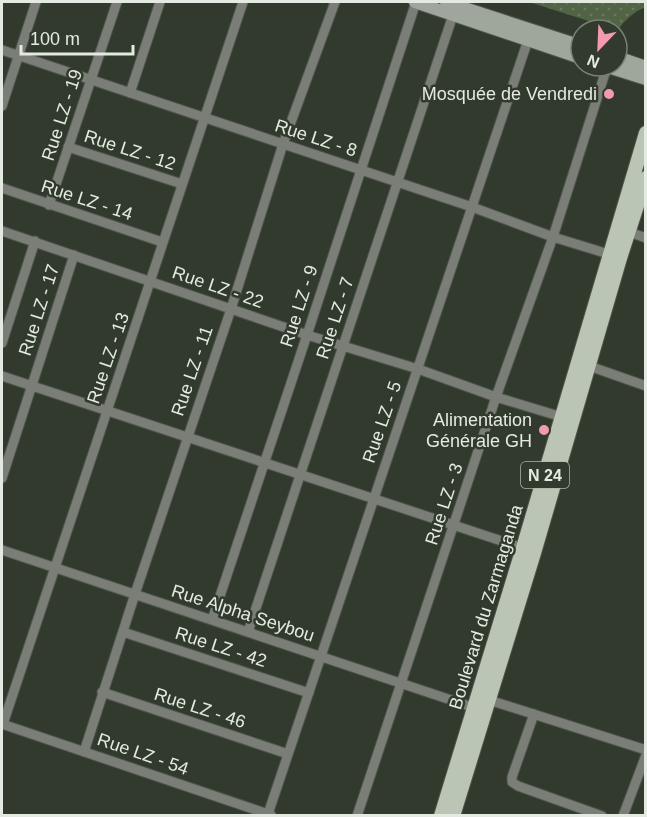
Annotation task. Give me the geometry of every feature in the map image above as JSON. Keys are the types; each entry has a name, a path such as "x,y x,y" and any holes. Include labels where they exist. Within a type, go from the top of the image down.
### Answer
{"main road":[{"path":"415,2 569,54"},
{"path":"446,2 569,42"},
{"path":"629,61 645,67"},
{"path":"629,74 645,79"},
{"name":"Boulevard du Zarmaganda","path":"453,816 538,542 589,366 645,133"},
{"name":"Boulevard du Zarmaganda","path":"441,816 562,417 615,256 629,232 645,178"}],"street":[{"path":"2,106 36,2"},
{"name":"Rue LZ - 19","path":"50,205 117,2"},
{"path":"130,93 160,2"},
{"name":"Rue LZ - 13","path":"2,724 243,2"},
{"name":"Rue LZ - 11","path":"84,752 102,692 231,309 283,144 335,2"},
{"name":"Rue LZ - 9","path":"212,620 415,2"},
{"name":"Rue LZ - 7","path":"248,632 453,15"},
{"name":"Rue LZ - 5","path":"270,815 288,754 528,40"},
{"name":"Rue LZ - 8","path":"2,50 615,256"},
{"name":"Rue LZ - 3","path":"357,816 496,397 553,237 602,78"},
{"name":"Rue LZ - 12","path":"68,147 182,184"},
{"name":"Rue LZ - 14","path":"2,188 162,242"},
{"name":"Rue LZ - 22","path":"2,231 307,335 562,417"},
{"path":"629,232 645,238"},
{"path":"2,343 35,241"},
{"name":"Rue LZ - 17","path":"2,478 74,255"},
{"path":"589,366 645,386"},
{"path":"2,376 523,548"},
{"name":"Rue Alpha Seybou","path":"2,549 475,708"},
{"name":"Rue LZ - 42","path":"123,632 309,693"},
{"name":"Rue LZ - 46","path":"102,692 288,754"},
{"path":"489,700 645,753 623,816"},
{"path":"534,714 512,782 602,816"},
{"name":"Rue LZ - 54","path":"2,724 270,815"}],"green space":[{"path":"529,2 645,2 646,7 629,18 579,18"}],"place":[{"name":"Mosquée de Vendredi","path":"609,94"},
{"name":"Alimentation Générale GH","path":"544,430"}]}
